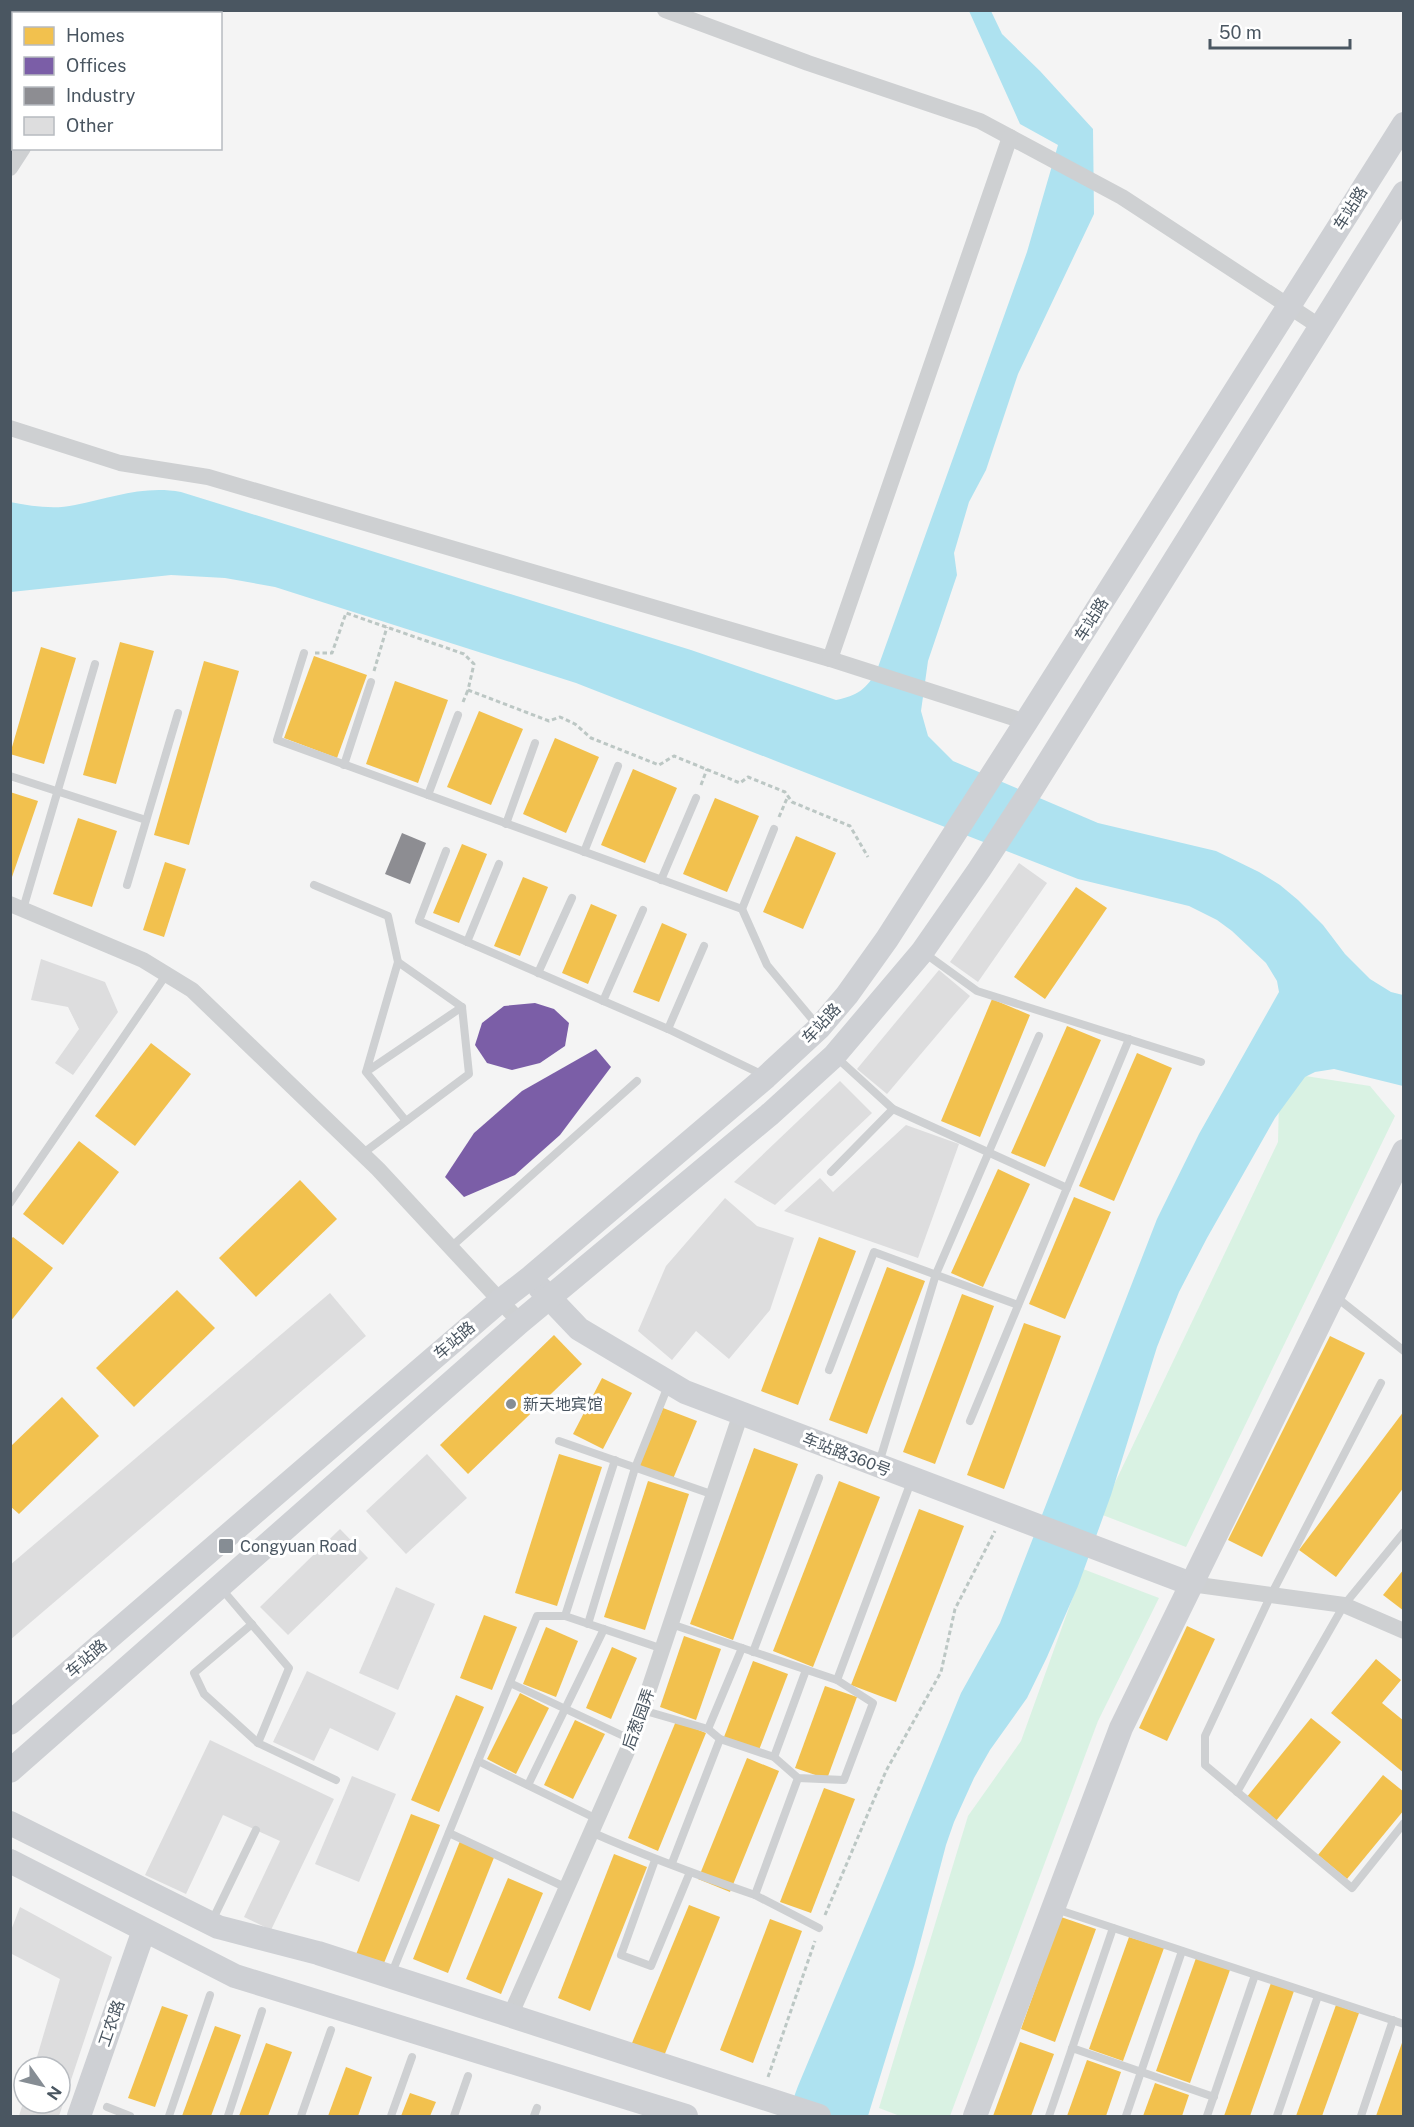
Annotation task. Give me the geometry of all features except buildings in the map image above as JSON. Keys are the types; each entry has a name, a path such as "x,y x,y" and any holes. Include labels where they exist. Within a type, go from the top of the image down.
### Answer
{"main road":[{"name":"车站路","path":"10,1723 500,1300 531,1277 766,1077 819,1028 847,995 880,948 1026,722 1404,124"},
{"name":"车站路","path":"10,1771 520,1322 769,1115 834,1056 922,952 979,870 1404,193"},
{"path":"975,2116 1120,1728 1404,1151"},
{"name":"车站路360号","path":"531,1277 579,1329 685,1392 1191,1584"},
{"path":"10,1822 218,1927 318,1953 819,2116"},
{"path":"10,1861 234,1976 686,2116"},
{"name":"工农路","path":"79,2116 144,1930"}],"street":[{"path":"665,10 808,63 980,121 1122,197 1319,326"},
{"path":"831,659 1010,137"},
{"path":"10,168 22,150"},
{"path":"10,428 120,463 208,477 831,659 1026,722"},
{"path":"17,907 143,960 192,990 362,1154 520,1322"},
{"name":"后葱园弄","path":"510,2016 632,1740 741,1413"},
{"path":"1191,1584 1344,1605 1404,1631"}],"lane":[{"path":"304,653 277,740 742,909"},
{"path":"17,907 58,791 95,664"},
{"path":"344,765 370,682"},
{"path":"127,885 178,713"},
{"path":"428,795 458,715"},
{"path":"506,824 535,743"},
{"path":"584,852 618,766"},
{"path":"10,776 146,820"},
{"path":"661,880 696,798"},
{"path":"774,830 742,909 767,965 819,1028"},
{"path":"446,851 419,921 668,1029 766,1077"},
{"path":"467,942 499,864"},
{"path":"314,885 388,916 398,962 366,1072"},
{"path":"538,972 572,898"},
{"path":"603,1001 643,910"},
{"path":"668,1029 704,946"},
{"path":"922,952 977,991 1201,1062"},
{"path":"362,1154 469,1074 462,1007 398,962"},
{"path":"10,1203 166,975"},
{"path":"366,1072 462,1007"},
{"path":"878,1466 936,1274 1039,1036"},
{"path":"970,1421 1129,1039"},
{"path":"834,1056 893,1109 1067,1188"},
{"path":"366,1072 406,1121"},
{"path":"451,1247 638,1081"},
{"path":"831,1172 893,1109"},
{"path":"829,1370 874,1252 1018,1305"},
{"path":"1333,1294 1404,1351"},
{"path":"588,1624 635,1467 669,1383"},
{"path":"1381,1383 1271,1595 1205,1736 1205,1765 1352,1888 1404,1823"},
{"path":"559,1441 714,1495"},
{"path":"565,1616 615,1460"},
{"path":"753,1652 819,1478"},
{"path":"837,1680 912,1479"},
{"path":"1237,1792 1344,1605 1404,1532"},
{"path":"220,1586 289,1668 258,1743"},
{"path":"391,1976 537,1616 565,1616 663,1649"},
{"path":"252,1624 194,1673 204,1694 258,1743 336,1780"},
{"path":"642,1710 708,1729 720,1739 774,1757 798,1778 844,1780 873,1703 837,1680 671,1624"},
{"path":"528,1785 604,1629"},
{"path":"708,1729 742,1648"},
{"path":"774,1757 806,1670"},
{"path":"510,1683 632,1740"},
{"path":"672,1863 720,1739"},
{"path":"478,1761 528,1785 655,1860 672,1863 690,1872 756,1895 819,1928"},
{"path":"756,1895 798,1778"},
{"path":"210,1923 256,1830"},
{"path":"449,1833 567,1888"},
{"path":"655,1860 621,1955 651,1966 690,1872"},
{"path":"1053,1908 1404,2024"},
{"path":"1049,2116 1113,1928"},
{"path":"1126,2116 1182,1951"},
{"path":"1207,2116 1255,1975"},
{"path":"169,2116 210,1995"},
{"path":"1277,2116 1318,1996"},
{"path":"228,2116 262,2011"},
{"path":"1361,2116 1393,2020"},
{"path":"301,2116 331,2030"},
{"path":"1072,2048 1214,2097"},
{"path":"391,2116 412,2056"},
{"path":"454,2116 468,2076"},
{"path":"107,2107 130,2116"}],"path":[{"path":"304,653 332,653 346,613 464,654 474,664 468,690 549,721 560,717 575,724 591,738 660,765 674,756 740,783 748,777 785,792 792,802 850,826 868,856"},
{"path":"370,682 387,627"},
{"path":"696,798 707,769"},
{"path":"774,830 788,796"},
{"path":"761,2098 819,1928 886,1771 941,1672 955,1609 1005,1514"}],"green space":[{"path":"1299,1075 1370,1086 1395,1116 1186,1547 1100,1514 1278,1142 1279,1100"},
{"path":"1083,1569 1159,1598 1098,1721 950,2116 900,2116 879,2108 968,1816 1021,1741"}],"water":[{"path":"969,11 991,11 1002,34 1040,71 1093,129 1094,214 1018,374 986,470 969,502 954,553 957,575 928,661 921,711 928,736 953,761 1098,823 1216,851 1280,885 1323,925 1345,954 1370,979 1391,992 1403,995 1403,1086 1334,1069 1315,1072 1305,1077 1275,1118 1179,1292 1157,1347 1111,1495 1078,1586 1047,1657 1027,1698 990,1750 974,1778 954,1822 914,1966 868,2116 787,2116 961,1693 1000,1623 1157,1219 1199,1134 1279,992 1277,981 1266,963 1232,931 1217,920 1189,906 1078,879 576,683 275,587 225,578 171,575 11,592 10,502 59,507 140,491 181,492 691,650 836,700 856,694 865,687 877,670 1027,252 1058,145 1020,124"}],"place":[{"name":"新天地宾馆","path":"511,1404"},
{"name":"Congyuan Road","path":"226,1546"}]}
